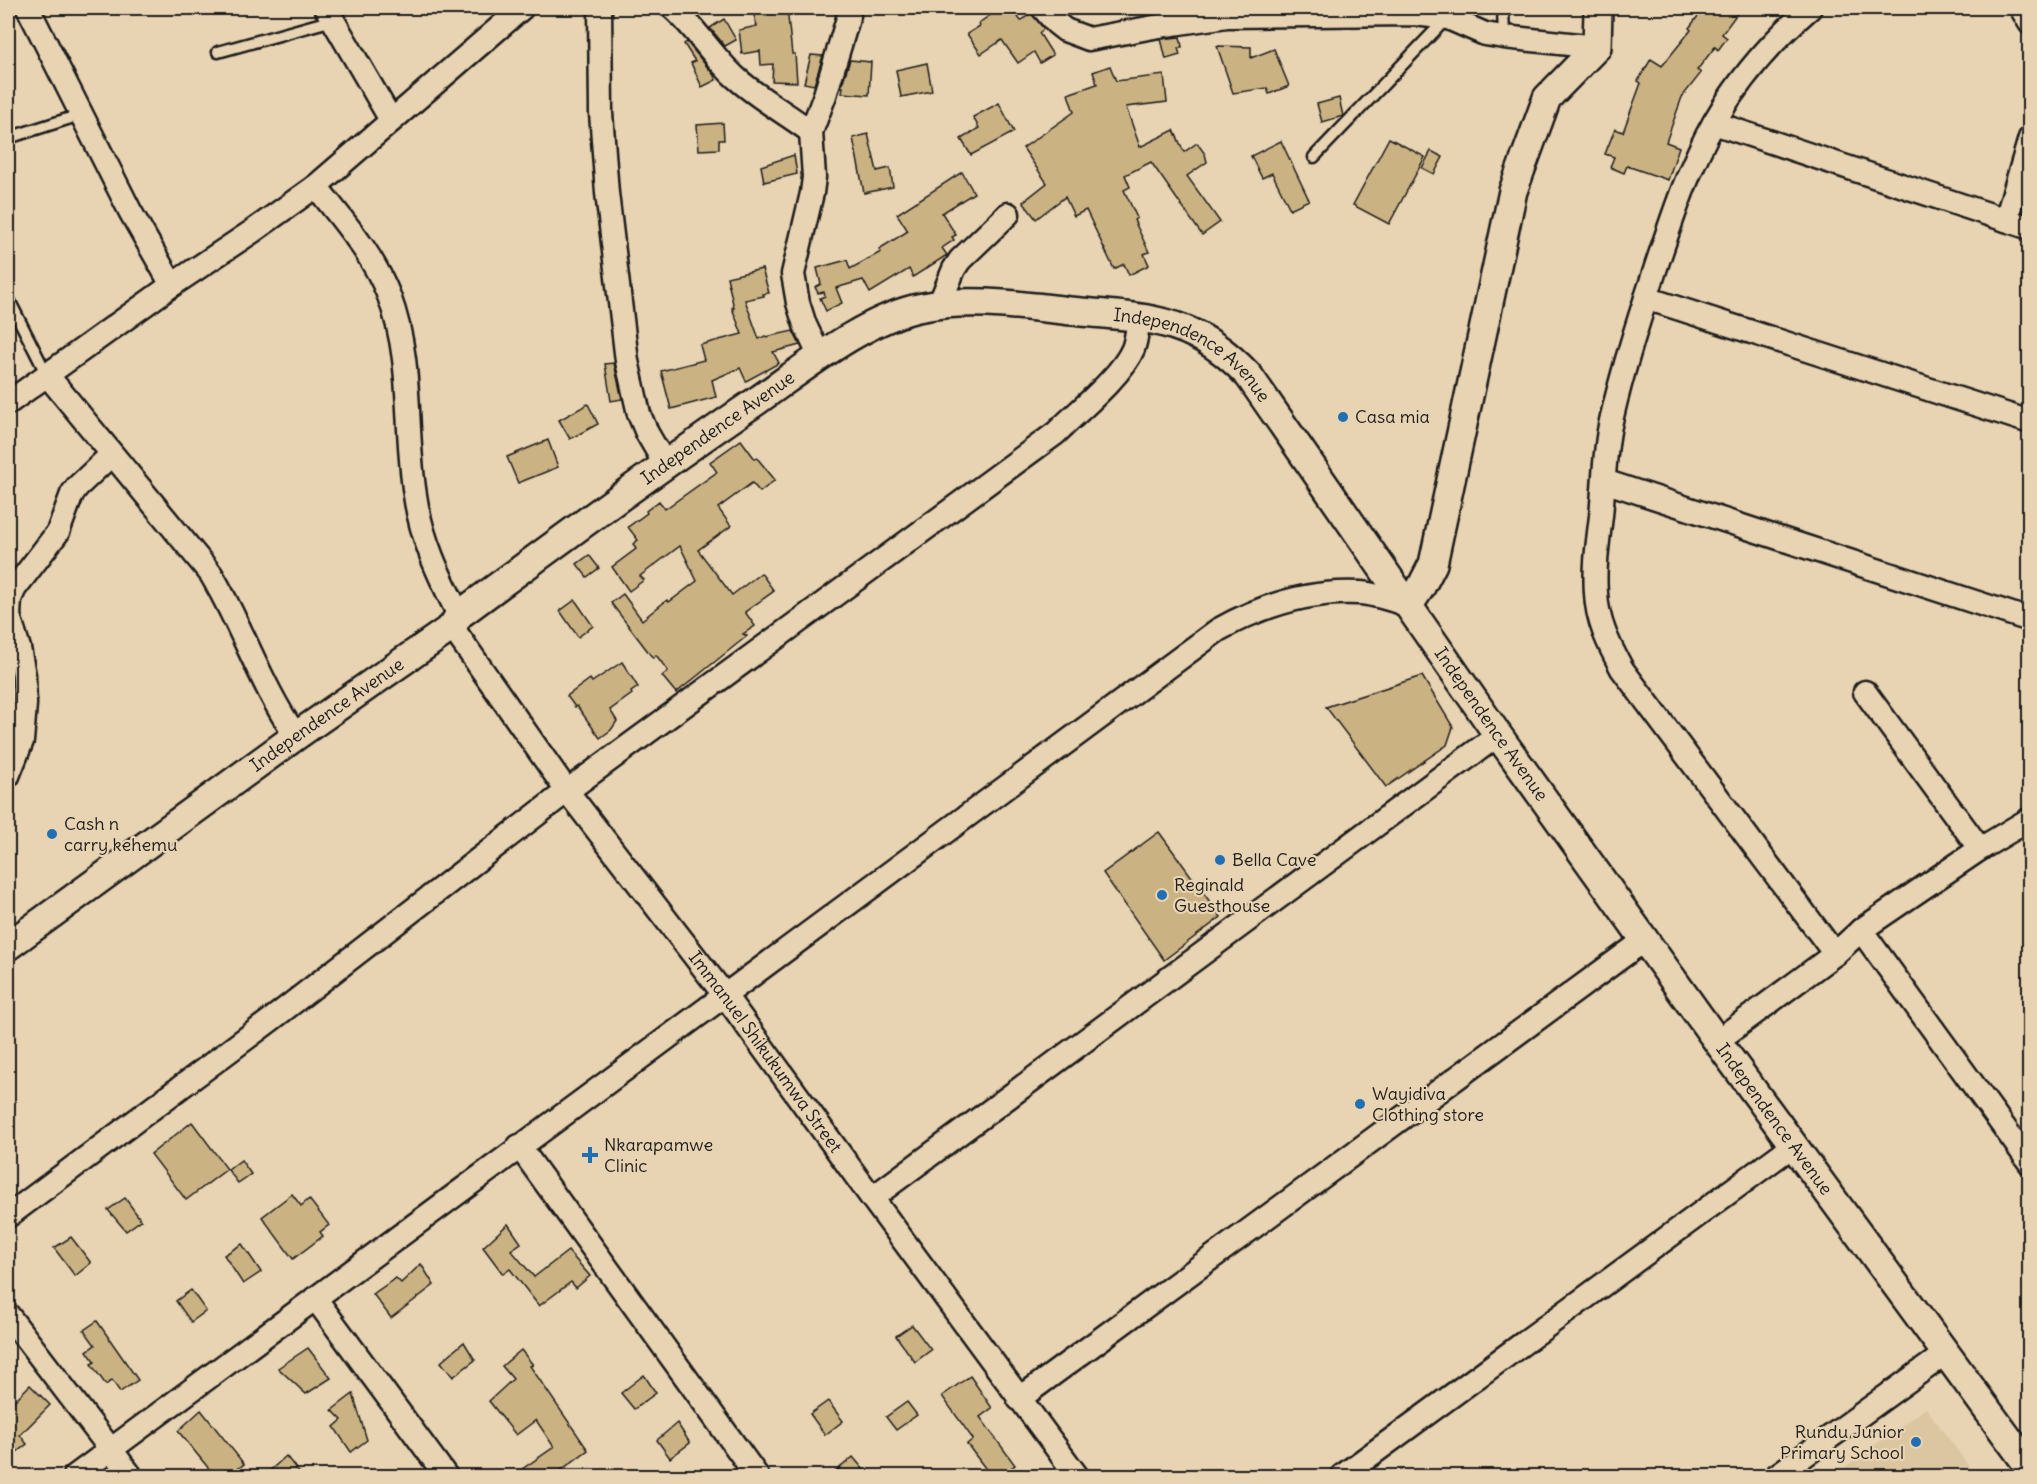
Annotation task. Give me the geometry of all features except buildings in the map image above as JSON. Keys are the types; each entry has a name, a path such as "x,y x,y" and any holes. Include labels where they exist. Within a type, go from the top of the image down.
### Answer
{"street":[{"path":"28,8 80,115 172,285"},
{"path":"8,403 172,285 316,186 522,8"},
{"path":"600,8 601,113 607,193 627,361 639,414 665,464"},
{"path":"673,8 733,76 811,132"},
{"path":"1043,8 1065,30 1089,39 1228,12 1415,14 1448,18 1485,33 1503,37 1597,47"},
{"path":"75,1476 519,1146 726,997 1218,630 1262,609 1310,596 1361,593 1409,605 1433,564 1513,191 1548,98 1597,47 1598,10 1600,8"},
{"path":"1810,8 1784,30 1759,57 1734,90 1713,123 1677,206 1646,298 1611,423 1596,563 1596,593 1600,620 1609,645 1622,669 1835,954"},
{"path":"2021,8 2030,23"},
{"path":"329,14 391,120"},
{"path":"819,357 802,314 793,274 812,193 814,177 811,132 849,15"},
{"path":"1713,123 2030,228"},
{"path":"2006,220 2030,138"},
{"name":"Immanuel Shikukumwa Street","path":"316,186 378,268 389,297 404,354 415,496 429,553 456,621 567,791 726,997 1077,1476"},
{"path":"939,305 960,260 1008,214"},
{"path":"1646,298 2030,422"},
{"name":"Independence Avenue","path":"8,946 456,621 665,464 819,357 862,331 892,316 921,307 939,305 982,303 1139,317 1200,335 1234,359 1250,376 1498,735 1945,1354 2030,1468"},
{"path":"8,1216 281,1012 567,791 1056,433 1108,382 1129,356 1136,340 1139,317"},
{"path":"48,376 211,574 224,595 280,713 296,736"},
{"path":"8,776 22,741 25,704 20,648 9,616 10,599 15,588 58,532 72,494 111,455"},
{"path":"1604,481 2030,620"},
{"path":"1865,692 1980,849"},
{"path":"872,1198 1498,735"},
{"path":"1718,1041 1835,954 1861,930 1980,849 2030,819"},
{"path":"1861,930 2030,1163"},
{"path":"1019,1399 1646,939"},
{"path":"1342,1476 1795,1144"},
{"path":"519,1146 757,1476"},
{"path":"315,1298 446,1476"},
{"path":"8,1314 131,1476"},
{"path":"1776,1476 1945,1354"}],"lane":[{"path":"1503,8 1503,37"},
{"path":"218,52 329,14"},
{"path":"1314,157 1448,18"},
{"path":"8,138 80,115"},
{"path":"8,298 48,376"}],"shaded area":[{"name":"Rundu Junior Primary School","path":"1926,1408 1976,1476 1833,1476"}],"place":[{"name":"Casa mia","path":"1343,417"},
{"name":"Cash n carry kehemu","path":"52,834"},
{"name":"Bella Cave","path":"1220,860"},
{"name":"Reginald Guesthouse","path":"1162,895"},
{"name":"Wayidiva Clothing store","path":"1360,1104"},
{"name":"Nkarapamwe Clinic","path":"590,1155"},
{"name":"Rundu Junior Primary School","path":"1916,1442"}]}
